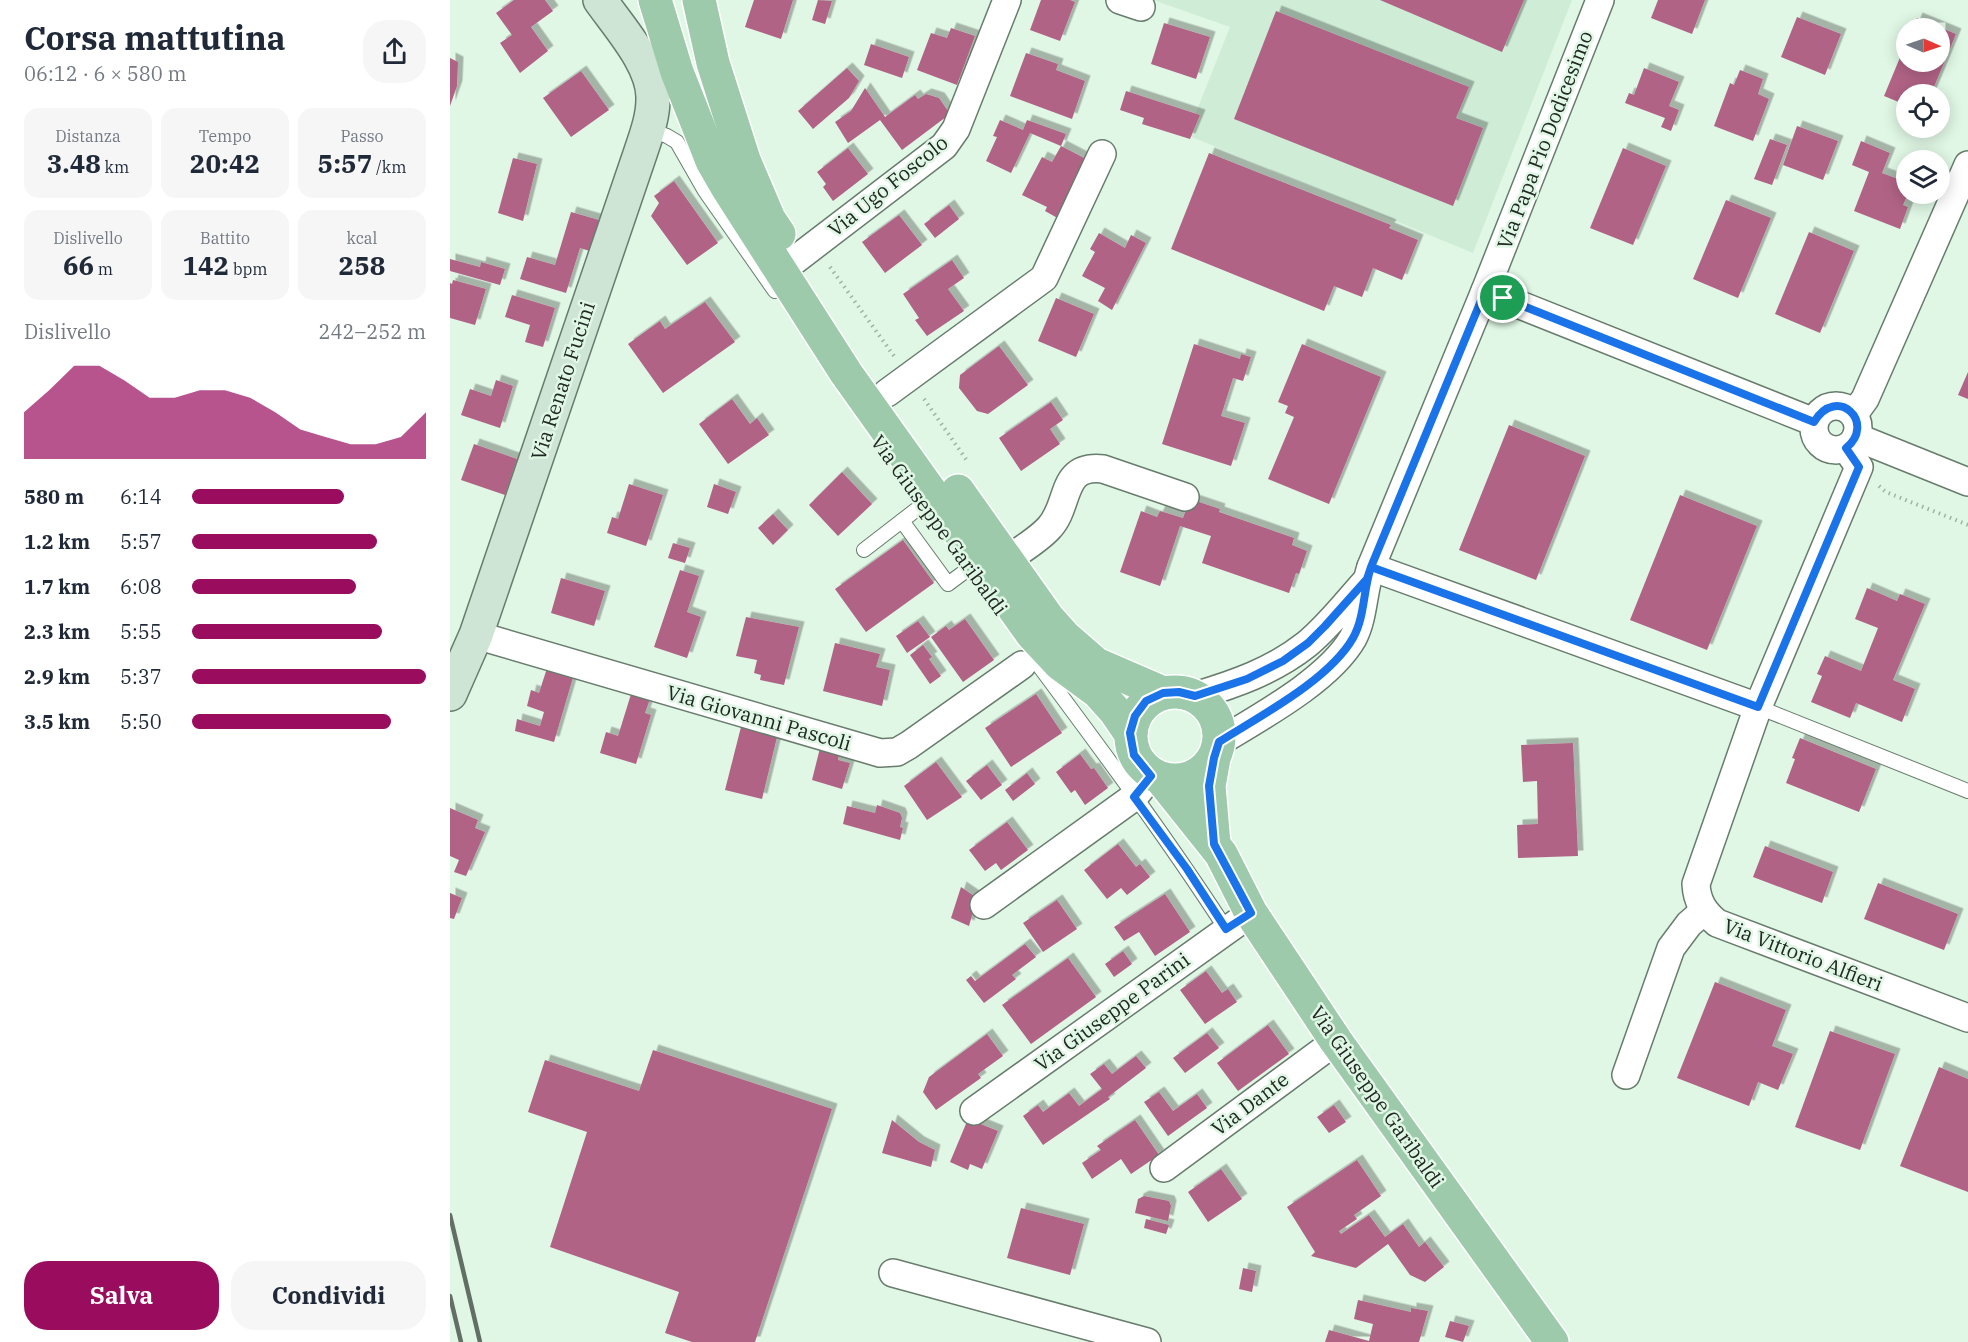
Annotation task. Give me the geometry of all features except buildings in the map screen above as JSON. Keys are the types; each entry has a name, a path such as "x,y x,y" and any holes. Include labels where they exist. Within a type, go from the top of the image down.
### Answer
{"main road":[{"name":"Via Giuseppe Garibaldi","path":"655,0 677,72 712,161 751,239 846,373 929,501 986,563 1096,664 1163,693 1179,692 1195,696 1209,708 1218,724 1217,750 1209,786 1214,844 1238,921 1336,1041 1552,1342"},
{"name":"Via Giuseppe Garibaldi","path":"699,0 713,63 744,160 769,219 805,253 898,385 986,563 1032,634 1037,661 1098,692 1130,733 1134,755 1149,784 1214,844"},
{"path":"1130,733 1135,716 1146,701 1163,693"},
{"path":"1149,784 1183,781 1201,773 1217,750"}],"street":[{"name":"Via Renato Fucini","path":"450,694 476,635 648,129 653,96 644,63 600,0"},
{"name":"Via Ugo Foscolo","path":"805,253 944,146 956,129 1007,0"},
{"name":"Via Papa Pio Dodicesimo","path":"1217,750 1314,680 1343,653 1353,637 1360,618 1369,573 1485,291 1600,0"},
{"path":"898,385 1044,278 1102,154"},
{"name":"Via Vittorio Alfieri","path":"1968,165 1960,203 1869,389 1854,442 1696,884 1696,896 1704,911 1717,923 1968,1018"},
{"path":"1485,291 1814,422"},
{"path":"1854,442 1845,407 1828,407 1820,412 1814,422 1813,430 1816,440 1823,447 1832,451 1854,442 1968,482"},
{"path":"986,563 1048,529 1055,520 1070,482 1079,471 1090,467 1103,469 1185,497"},
{"name":"Via Papa Pio Dodicesimo","path":"1195,696 1247,679 1283,661 1308,643 1369,573"},
{"path":"1369,573 1758,707"},
{"name":"Via Giovanni Pascoli","path":"476,635 880,753 897,752 909,745 1037,661"},
{"path":"984,905 1149,784"},
{"path":"1626,1075 1671,948 1689,924 1704,911"},
{"name":"Via Giuseppe Parini","path":"974,1111 1238,921"},
{"name":"Via Dante","path":"1164,1168 1336,1041"},
{"path":"893,1273 1147,1342"}],"lane":[{"name":"Via Giuseppe Garibaldi","path":"648,129 677,142 705,191 751,239 783,303"},
{"name":"Via Giuseppe Garibaldi","path":"809,341 929,501"},
{"path":"864,550 929,501"},
{"path":"902,521 948,584 986,563"},
{"name":"Via Giuseppe Garibaldi","path":"1037,661 1149,784 1187,869 1238,921"},
{"path":"1758,707 1968,791"}],"path":[{"path":"805,253 898,385 969,463"},
{"path":"1854,442 1886,492 1968,525"}],"shaded area":[{"path":"1153,0 1572,0 1473,253 1187,135 1230,27"}],"railway":[{"path":"450,1215 480,1342"},
{"path":"450,1296 461,1342"}],"route":[{"path":"1503,298 1485,291 1371,567 1360,618 1353,637 1343,653 1314,680 1219,742 1209,786 1214,844 1251,913 1226,929 1187,869 1134,797 1151,776 1134,755 1130,733 1135,716 1146,701 1163,693 1179,692 1195,696 1247,679 1283,661 1308,643 1325,626 1367,579 1371,567 1758,707 1859,467 1846,448 1856,438 1858,426 1854,414 1845,407 1828,407 1820,412 1814,422 1503,298"}]}
